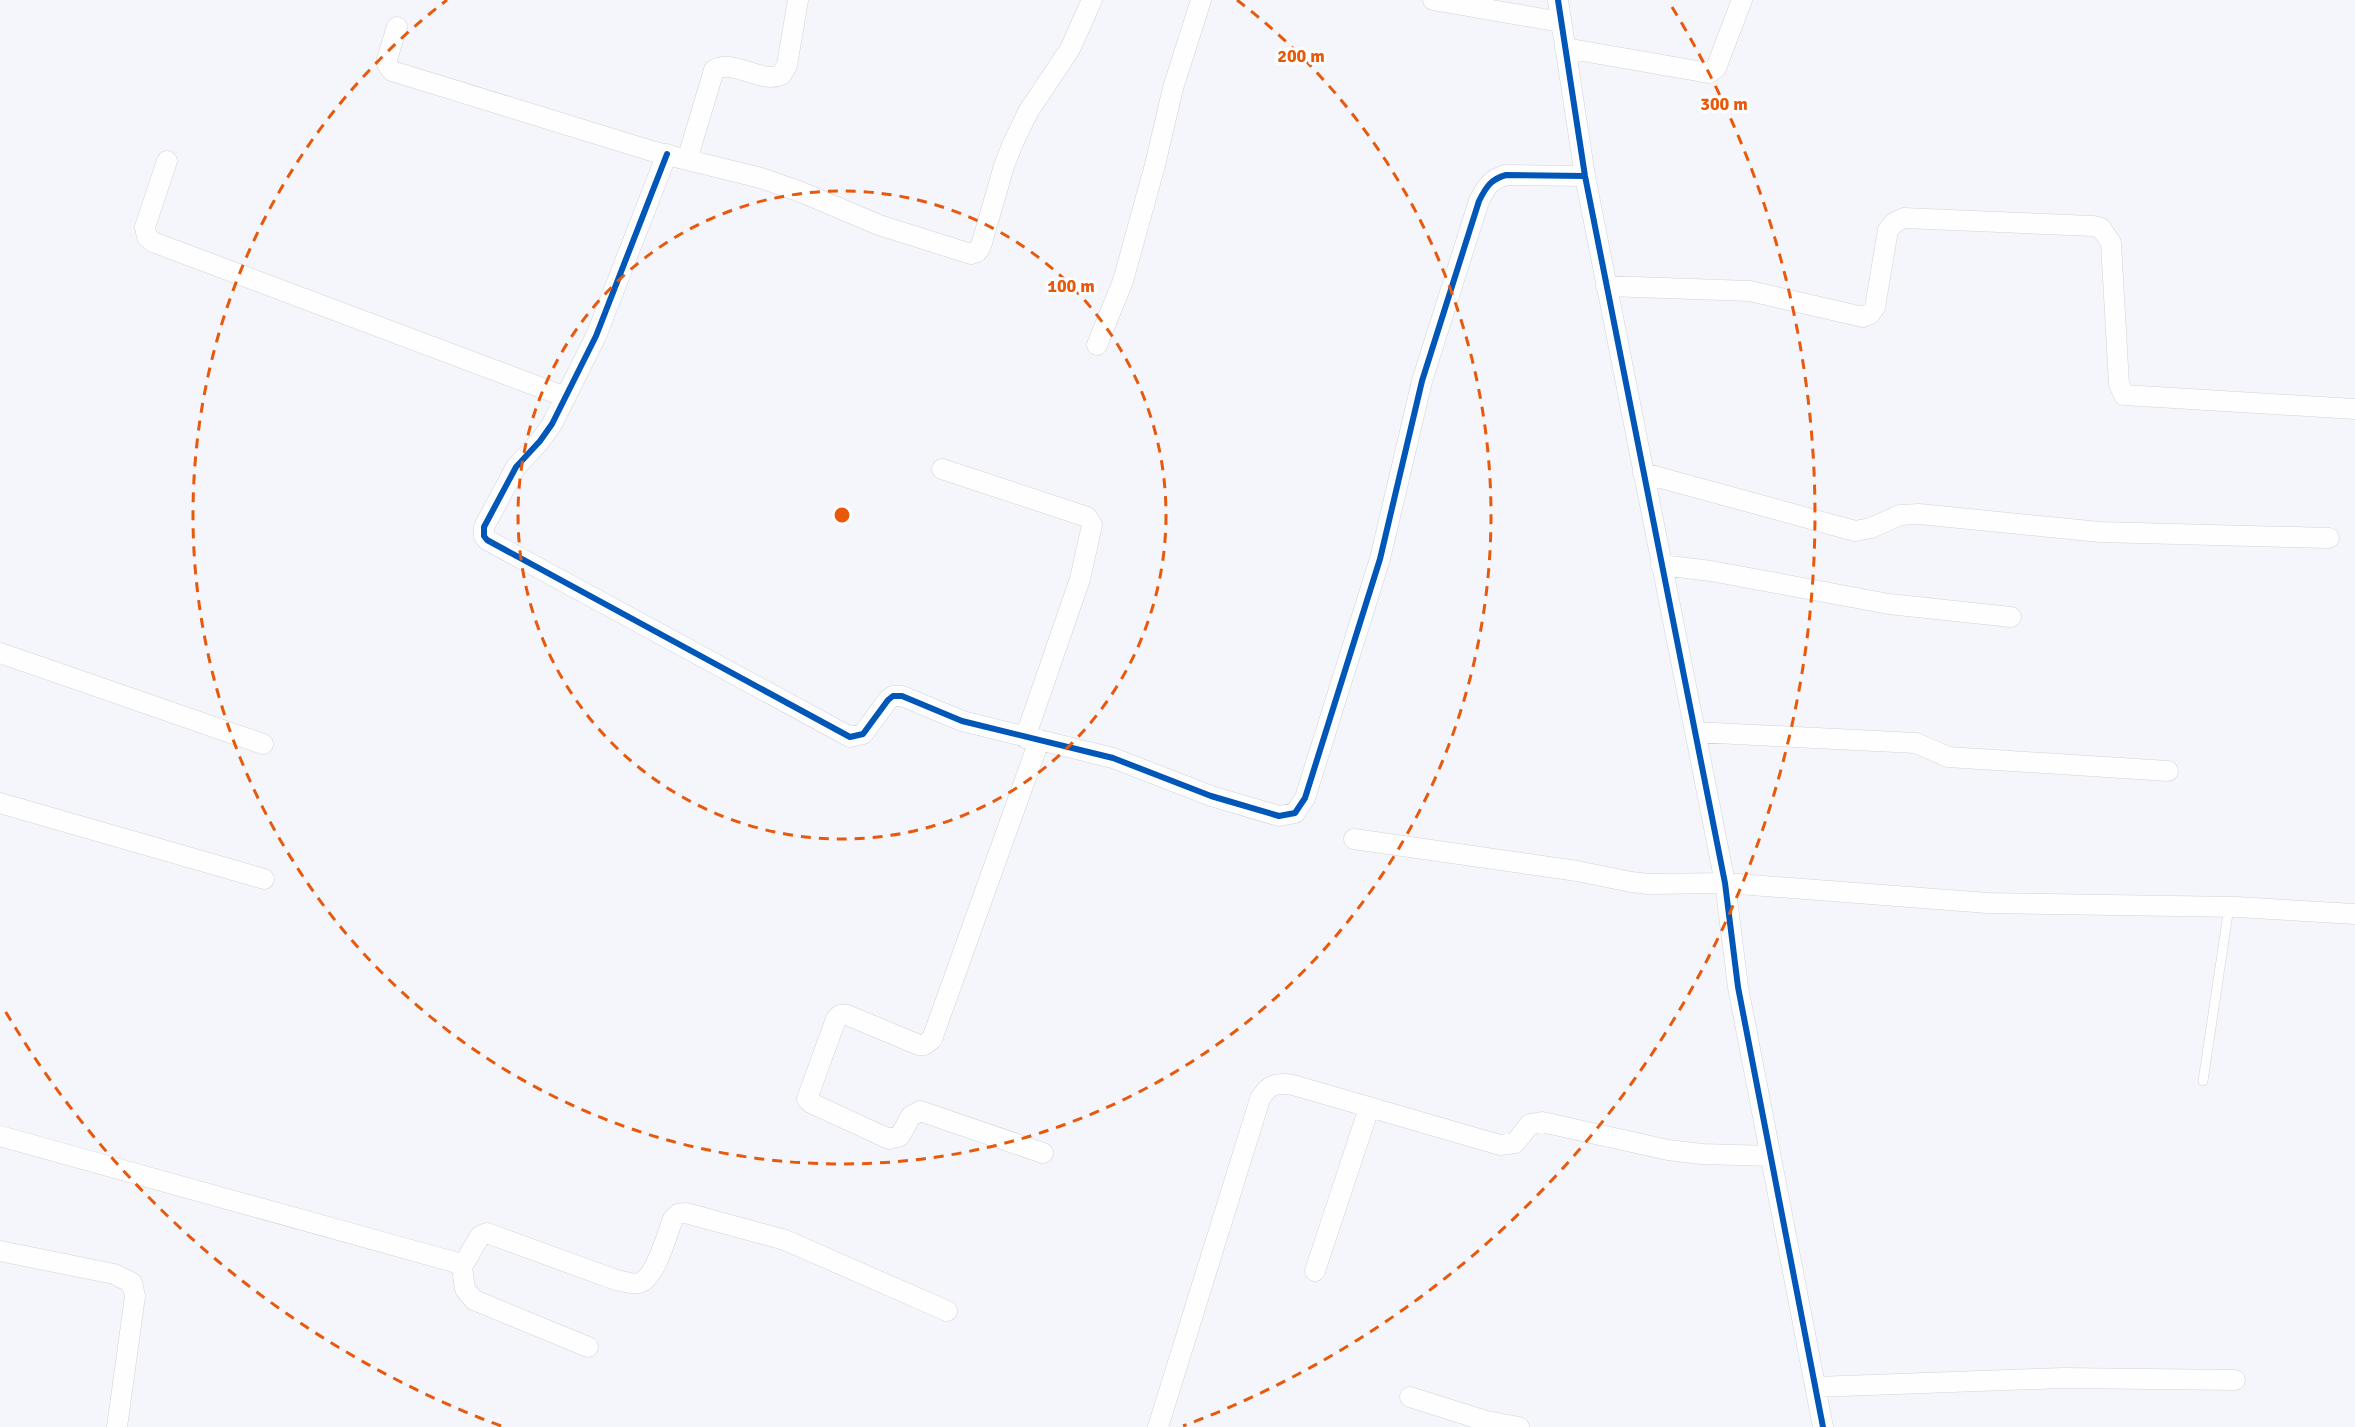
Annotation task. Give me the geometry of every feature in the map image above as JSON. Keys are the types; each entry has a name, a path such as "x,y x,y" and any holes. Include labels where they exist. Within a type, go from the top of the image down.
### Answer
{"street":[{"path":"687,160 714,70 724,67 771,77 781,75 787,65 798,0"},
{"path":"397,27 387,59 387,64 392,71 687,160 761,178 918,239 963,253 977,252 981,246 1013,143 1028,112 1078,35 1092,0"},
{"path":"1097,345 1123,281 1155,165 1176,76 1201,0"},
{"path":"1433,0 1561,22"},
{"path":"1558,0 1585,176 1725,883 1738,987 1822,1427"},
{"path":"1565,48 1709,73 1716,68 1742,0"},
{"path":"667,154 596,336 546,433 516,467 484,526 484,536 492,543 850,736 863,734 888,700 897,695 962,722 1113,759 1211,796 1279,816 1295,813 1305,798 1380,559 1422,381 1479,201 1486,186 1496,177 1506,175 1585,176"},
{"path":"167,161 145,227 147,237 153,242 566,397"},
{"path":"1606,286 1750,291 1863,316 1870,314 1875,307 1888,230 1894,223 1904,218 2093,226 2101,228 2111,243 2119,384 2124,395 2355,408"},
{"path":"942,469 1087,517 1092,525 1080,579 1032,740 932,1039 924,1045 919,1045 840,1014 836,1019 807,1099 811,1103 889,1139 900,1136 911,1116 920,1111 1043,1153"},
{"path":"1642,473 1855,531 1871,528 1900,515 1919,514 2100,532 2329,538"},
{"path":"1661,565 1711,571 1889,604 2012,617"},
{"path":"0,653 263,744"},
{"path":"1695,732 1916,743 1948,757 2168,771"},
{"path":"0,803 264,879"},
{"path":"1354,839 1577,871 1631,882 1725,883 1988,903 2229,907 2355,914"},
{"path":"1158,1427 1260,1099 1266,1089 1282,1083 1500,1145 1515,1143 1530,1124 1542,1122 1668,1150 1702,1154 1770,1156"},
{"path":"1315,1271 1370,1108"},
{"path":"0,1136 454,1262 462,1267"},
{"path":"588,1347 474,1300 465,1289 462,1267 480,1236 488,1233 616,1280 633,1284 641,1282 652,1273 673,1219 678,1214 686,1213 785,1240 947,1311"},
{"path":"0,1251 114,1274 132,1283 135,1296 117,1427"},
{"path":"1815,1387 2063,1378 2235,1380"},
{"path":"1410,1397 1486,1421 1519,1427"}],"lane":[{"path":"2203,1081 2229,907"}],"cycle path":[{"path":"1558,0 1585,176 1725,883 1738,987 1823,1427"},
{"path":"667,154 596,336 552,424 516,467 484,527 484,536 487,540 850,737 863,734 888,700 893,696 902,696 962,721 1113,758 1211,796 1279,816 1295,813 1305,798 1380,559 1422,381 1479,201 1490,184 1506,175 1585,176"}]}
